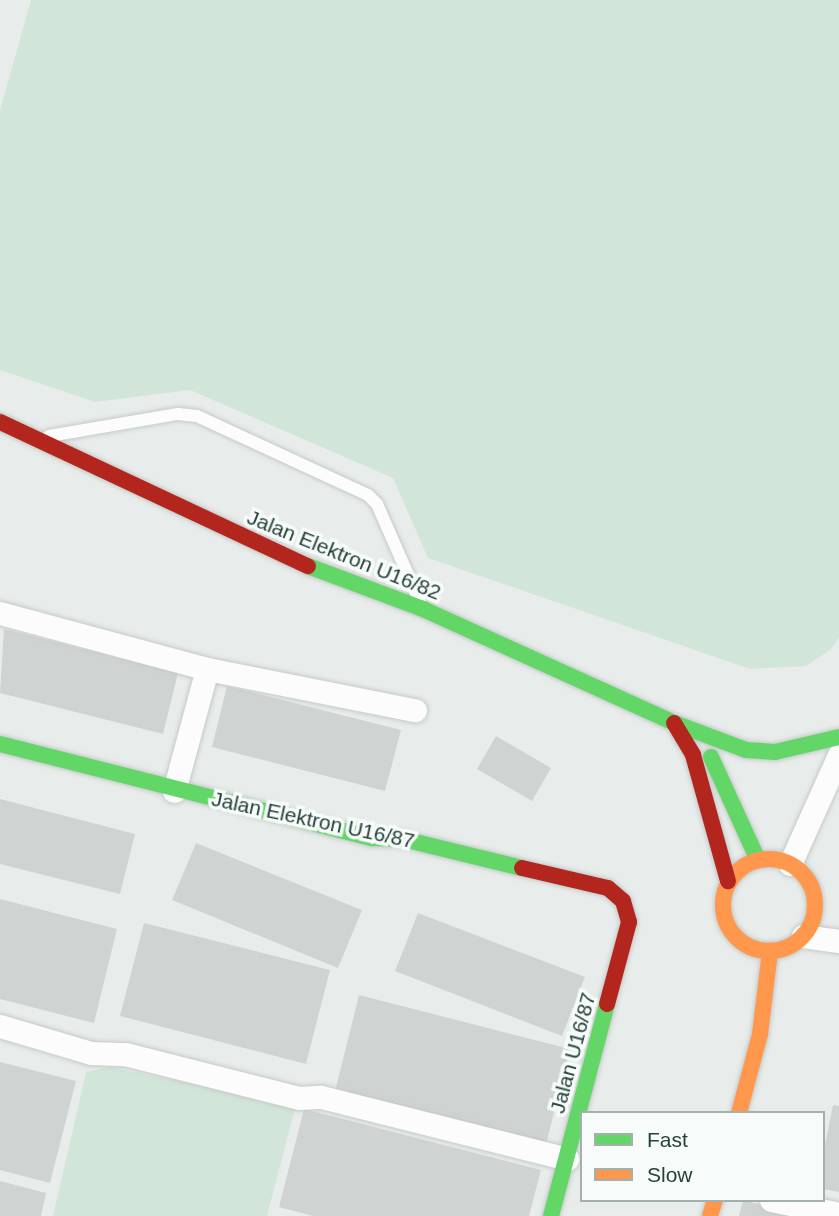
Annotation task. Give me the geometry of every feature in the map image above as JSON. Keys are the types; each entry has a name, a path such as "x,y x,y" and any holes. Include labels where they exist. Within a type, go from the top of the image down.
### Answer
{"street":[{"name":"Jalan Elektron U16/82","path":"0,422 287,558 423,609 674,723"},
{"path":"0,613 207,669 415,710"},
{"path":"174,791 207,669"},
{"path":"674,723 746,750 775,752 839,737"},
{"path":"674,723 709,751 758,860"},
{"path":"674,723 693,755 728,881 722,909 725,922 743,944 770,951 782,950 803,936 815,912 814,898 810,884 790,864 758,860 728,881"},
{"name":"Jalan Elektron U16/87","path":"0,744 174,791 608,888 623,901"},
{"path":"790,864 839,755"},
{"name":"Jalan U16/87","path":"551,1216 629,922 623,901"},
{"path":"803,936 839,941"},
{"path":"740,1111 760,1034 770,951"},
{"path":"0,1026 91,1053 125,1054 299,1098 321,1097 567,1159"},
{"path":"781,1202 839,1214"}],"lane":[{"path":"35,439 178,414 197,416 368,495 377,504 423,609"}],"green space":[{"path":"31,0 839,0 839,638 830,650 806,666 750,669 428,558 393,478 190,390 95,402 0,370 0,110"},
{"path":"109,1067 296,1105 267,1216 53,1216 86,1072"}],"building":[{"path":"4,629 178,673 163,734 0,693"},
{"path":"227,686 401,730 385,791 212,747"},
{"path":"496,736 551,768 532,801 477,769"},
{"path":"0,799 135,834 120,894 0,864"},
{"path":"196,843 362,910 338,968 172,900"},
{"path":"0,899 117,929 94,1023 0,999"},
{"path":"418,913 585,977 562,1036 395,971"},
{"path":"144,923 330,970 306,1064 120,1016"},
{"path":"359,995 570,1049 546,1144 335,1091"},
{"path":"0,1062 76,1081 50,1183 0,1170"},
{"path":"833,1105 839,1106 839,1192 825,1189 825,1145"},
{"path":"304,1109 541,1170 529,1216 313,1216 279,1207"},
{"path":"0,1181 46,1193 41,1216 0,1216"},
{"path":"742,1202 800,1215 800,1216 739,1216"}],"traffic: fast":[{"path":"308,566 423,609 674,723 746,750 775,752 839,737"},
{"path":"0,744 372,838 403,839 522,868"},
{"path":"711,757 758,860"},
{"path":"551,1216 607,1004"}],"traffic: slow":[{"path":"769,859 787,862 802,872 812,887 815,905 812,923 802,938 787,948 769,951 751,948 736,938 726,923 723,905 726,887 736,872 751,862 769,859"},
{"path":"740,1111 760,1034 770,951"},
{"path":"710,1216 714,1202"}],"traffic: jam":[{"path":"0,422 308,566"},
{"path":"674,723 693,755 728,881"},
{"path":"522,868 608,888 623,901 629,922 607,1004"}]}
